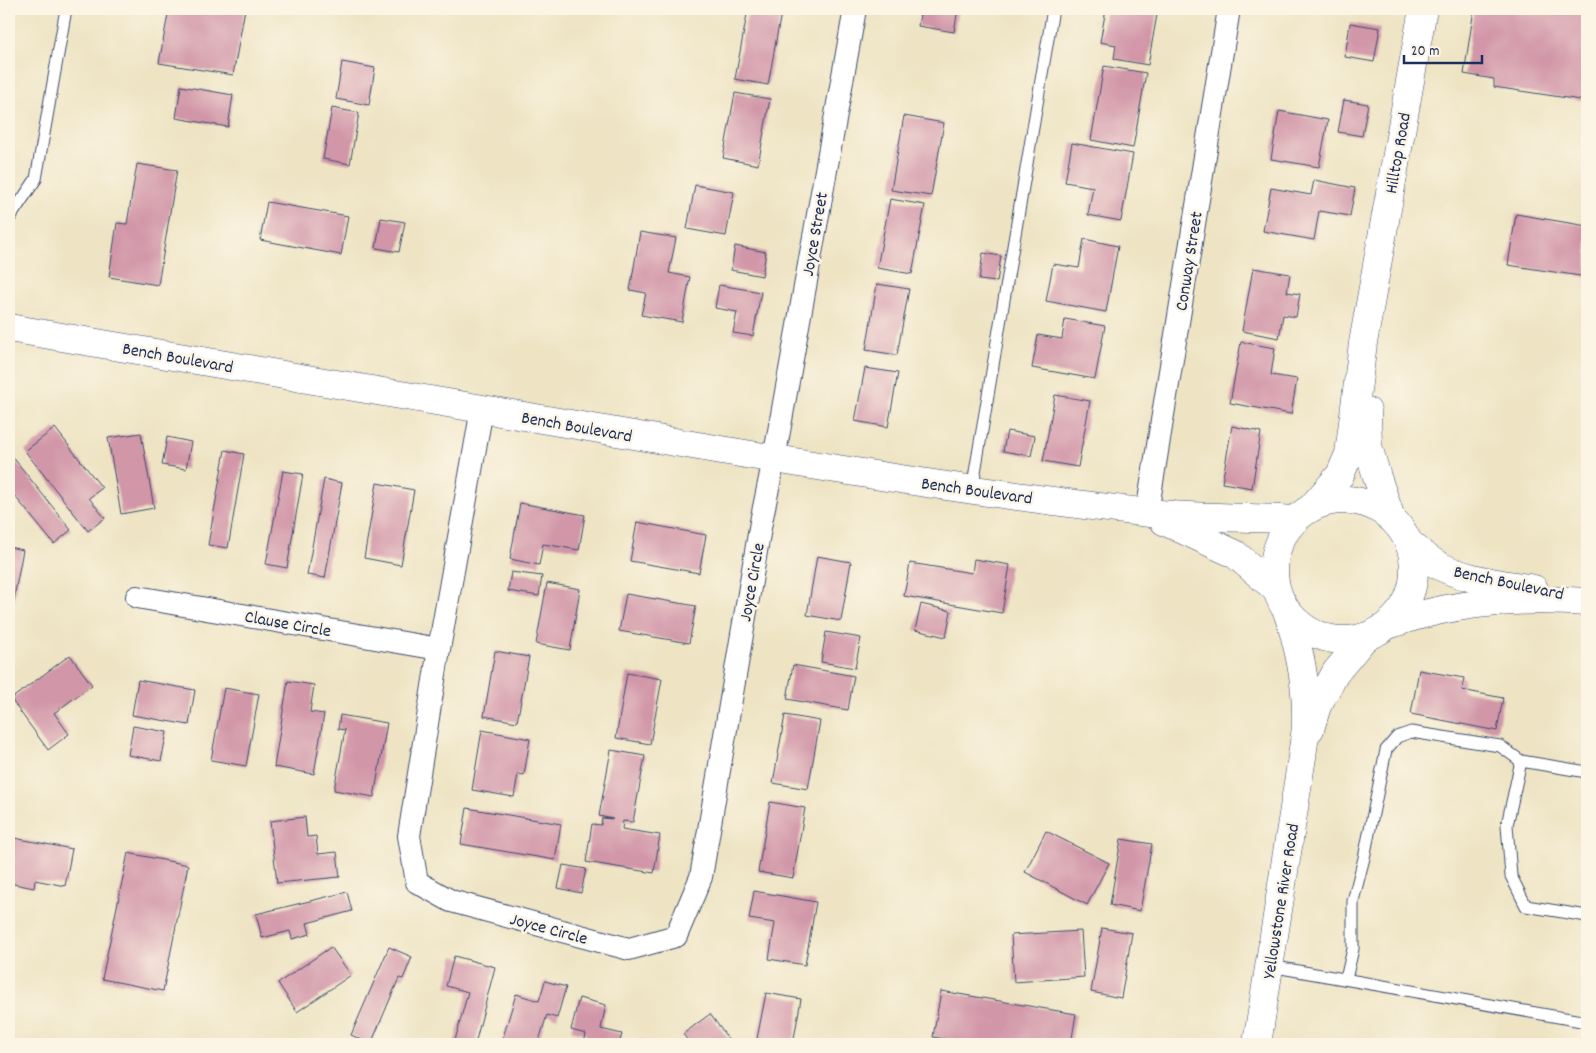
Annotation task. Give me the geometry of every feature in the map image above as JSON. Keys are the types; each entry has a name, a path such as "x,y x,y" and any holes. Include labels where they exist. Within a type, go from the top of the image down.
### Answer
{"main road":[{"name":"Hilltop Road","path":"1303,513 1340,475 1349,454 1363,343 1423,9"},
{"name":"Hilltop Road","path":"1371,297 1367,395 1368,446 1391,518"},
{"name":"Bench Boulevard","path":"9,328 972,491 1171,516 1213,518 1261,517 1303,513"},
{"path":"1337,499 1361,501 1383,511 1391,518 1409,543 1414,570 1411,592 1401,611 1390,624 1365,637 1344,640 1322,637 1302,627 1281,600 1274,564 1280,541 1303,513 1337,499"},
{"name":"Bench Boulevard","path":"1147,513 1235,554 1256,571 1281,600"},
{"name":"Bench Boulevard","path":"1409,543 1431,561 1451,571 1492,582 1587,600"},
{"name":"Yellowstone River Road","path":"1257,1044 1306,723 1304,686 1296,639 1281,600"},
{"name":"Bench Boulevard","path":"1390,624 1418,614 1482,603 1531,600 1587,600"},
{"name":"Yellowstone River Road","path":"1302,757 1317,706 1336,672 1365,637"}],"street":[{"name":"Joyce Street","path":"774,459 855,9"},
{"name":"Conway Street","path":"1147,513 1229,9"},
{"name":"Joyce Circle","path":"482,409 439,649 409,836 417,882 451,901 629,949 676,936 701,878 761,522 774,459"},
{"name":"Clause Circle","path":"137,597 439,649"}],"lane":[{"path":"9,219 36,179 66,9"},
{"path":"972,491 1053,9"},
{"path":"1346,979 1354,949 1353,901 1364,858 1386,750 1397,737 1412,732 1500,746 1522,761 1587,772"},
{"path":"1522,761 1507,825 1511,876 1526,906 1587,916"},
{"path":"1270,966 1587,1022"}],"building":[{"path":"169,9 245,9 233,75 159,63"},
{"path":"748,9 781,13 768,85 735,79"},
{"path":"921,9 958,9 954,32 918,26"},
{"path":"1106,9 1158,9 1148,65 1114,59 1116,45 1100,42"},
{"path":"1474,9 1587,9 1587,101 1494,87 1494,79 1464,74"},
{"path":"1350,23 1380,28 1374,62 1345,57"},
{"path":"342,62 375,68 369,105 336,99"},
{"path":"1104,66 1146,73 1133,148 1091,140"},
{"path":"181,86 233,95 228,127 176,118"},
{"path":"735,93 770,99 758,165 723,158"},
{"path":"1344,100 1368,104 1362,136 1338,132"},
{"path":"332,108 359,113 350,164 323,159"},
{"path":"1279,111 1328,120 1319,167 1271,159"},
{"path":"904,116 944,123 931,196 891,190"},
{"path":"1072,143 1133,154 1121,221 1088,215 1093,187 1065,182"},
{"path":"137,164 177,170 158,285 109,277 117,223 127,224"},
{"path":"1314,180 1355,188 1350,216 1319,211 1314,240 1263,231 1271,188 1311,195"},
{"path":"695,185 734,192 726,236 687,229"},
{"path":"890,199 925,205 912,274 877,268"},
{"path":"267,202 348,216 341,255 260,240"},
{"path":"1516,214 1587,226 1587,277 1508,265"},
{"path":"381,218 405,222 399,252 376,248"},
{"path":"640,232 676,238 669,273 690,277 682,322 641,315 646,293 630,290"},
{"path":"1084,239 1118,246 1106,312 1046,301 1053,264 1079,268"},
{"path":"735,246 766,252 762,276 731,270"},
{"path":"983,253 1001,256 997,282 979,280"},
{"path":"1253,268 1290,274 1287,292 1300,294 1296,317 1283,315 1279,338 1242,331"},
{"path":"877,284 909,289 897,355 866,350"},
{"path":"719,285 761,292 753,336 733,333 737,312 715,308"},
{"path":"1065,319 1105,326 1095,379 1032,368 1038,335 1062,339"},
{"path":"1241,342 1275,348 1271,375 1297,379 1291,414 1230,403"},
{"path":"865,368 898,373 888,427 855,421"},
{"path":"1055,395 1090,401 1078,467 1043,461"},
{"path":"1232,426 1261,432 1252,488 1222,483"},
{"path":"55,428 102,488 89,498 105,518 88,531 25,451"},
{"path":"1007,431 1035,436 1031,456 1003,451"},
{"path":"141,433 154,508 121,514 108,438"},
{"path":"167,437 191,442 186,469 162,465"},
{"path":"225,450 244,454 228,548 208,545"},
{"path":"12,456 71,530 54,544 9,489 9,458"},
{"path":"283,471 303,474 287,568 266,564"},
{"path":"324,479 342,483 325,578 307,575"},
{"path":"377,483 414,490 401,565 364,558"},
{"path":"520,503 585,515 579,550 543,544 539,565 510,559"},
{"path":"637,522 706,535 699,573 630,561"},
{"path":"9,547 23,550 11,614 9,614"},
{"path":"817,556 851,562 841,621 807,615"},
{"path":"974,559 1010,565 1002,613 904,596 910,563 972,573"},
{"path":"511,572 542,576 539,596 508,591"},
{"path":"547,583 580,589 570,650 536,644"},
{"path":"626,594 696,606 689,643 619,631"},
{"path":"921,604 951,611 946,637 915,630"},
{"path":"826,632 861,638 855,668 821,662"},
{"path":"495,651 529,657 517,722 484,716"},
{"path":"70,655 92,685 54,713 69,734 48,750 11,699"},
{"path":"793,665 854,676 848,710 787,699"},
{"path":"1419,670 1464,678 1462,690 1503,698 1497,731 1411,714"},
{"path":"627,673 662,679 650,744 616,738"},
{"path":"138,680 195,690 189,725 132,715"},
{"path":"288,681 314,685 310,712 324,714 314,774 274,767"},
{"path":"224,688 259,694 246,766 211,760"},
{"path":"340,715 387,723 374,797 334,790 345,730 338,729"},
{"path":"785,715 820,721 808,789 773,783"},
{"path":"133,726 167,732 161,761 128,755"},
{"path":"482,730 530,739 524,775 518,774 514,797 472,790"},
{"path":"611,750 645,756 633,822 623,821 622,829 660,835 654,873 586,862 592,824 601,825 602,818 613,819 599,816"},
{"path":"770,802 805,808 793,878 758,872"},
{"path":"467,808 561,824 555,860 461,844"},
{"path":"305,817 307,837 316,836 318,854 337,852 340,877 277,883 270,821"},
{"path":"1046,831 1109,863 1087,905 1025,872"},
{"path":"9,837 72,849 65,886 35,880 34,888 9,883"},
{"path":"1121,839 1152,844 1140,911 1110,905"},
{"path":"128,853 188,865 163,991 102,979"},
{"path":"563,865 586,869 581,893 558,888"},
{"path":"754,891 816,902 805,965 769,959 775,923 749,919"},
{"path":"347,892 352,911 307,923 310,934 292,939 290,931 262,938 256,914"},
{"path":"1102,928 1132,933 1121,998 1091,992"},
{"path":"1081,931 1084,977 1014,982 1011,935"},
{"path":"331,947 351,975 297,1012 278,983"},
{"path":"389,947 412,957 403,979 399,978 371,1044 351,1035"},
{"path":"454,956 495,967 475,1044 454,1044 468,992 446,986"},
{"path":"545,981 566,987 557,1018 547,1015 538,1044 501,1044 516,994 539,1001"},
{"path":"941,991 1076,1014 1071,1044 974,1044 933,1037"},
{"path":"766,993 801,999 793,1044 756,1044"},
{"path":"579,998 606,1005 601,1029 622,1034 619,1044 584,1044 586,1034 571,1030"},
{"path":"710,1014 732,1044 690,1044 683,1034"},
{"path":"640,1039 657,1044 638,1044"}]}
